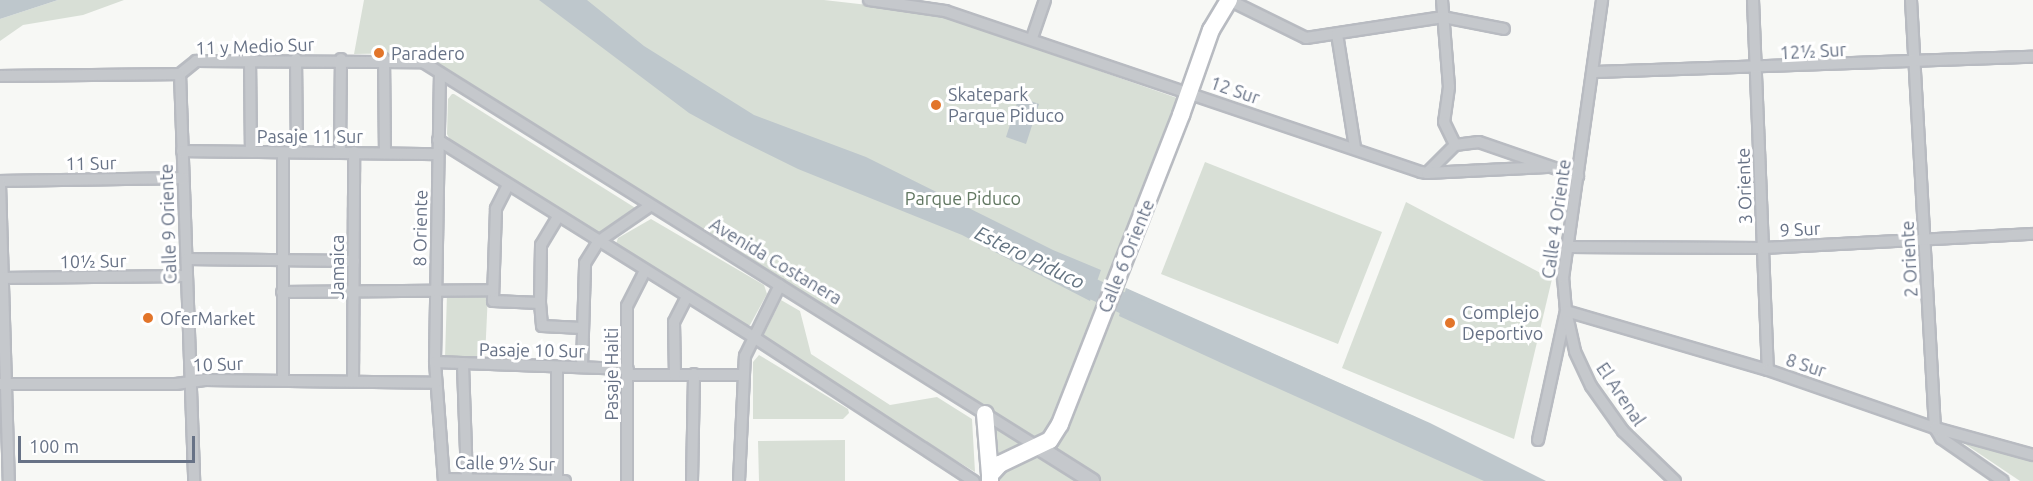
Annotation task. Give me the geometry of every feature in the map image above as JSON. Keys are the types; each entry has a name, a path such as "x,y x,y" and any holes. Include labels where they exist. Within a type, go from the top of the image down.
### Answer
{"main road":[{"name":"Calle 6 Oriente","path":"984,479 1000,464 1050,440 1060,424 1211,30 1229,0"},
{"path":"984,479 985,414"}],"street":[{"name":"12 Sur","path":"869,0 945,11 1032,38 1427,172"},
{"path":"1032,38 1045,0"},
{"path":"1229,0 1306,38 1443,17 1504,29"},
{"path":"1442,0 1449,87 1444,122 1455,145"},
{"name":"Calle 4 Oriente","path":"1538,440 1566,311 1563,278 1602,0"},
{"name":"3 Oriente","path":"1753,0 1768,370"},
{"name":"2 Oriente","path":"1911,0 1935,428"},
{"path":"1336,34 1355,148"},
{"name":"12½ Sur","path":"1593,72 1756,70 2033,57"},
{"path":"250,59 251,152"},
{"name":"11 y Medio Sur","path":"0,76 180,74 196,61 250,59 415,61 440,73"},
{"path":"296,59 297,152"},
{"path":"340,152 341,59"},
{"path":"384,59 385,153"},
{"name":"8 Oriente","path":"440,73 435,362 444,480"},
{"name":"Avenida Costanera","path":"440,73 1092,481"},
{"name":"Calle 9 Oriente","path":"180,74 194,481"},
{"path":"438,141 984,479"},
{"path":"1427,172 1455,145 1479,142 1578,176"},
{"name":"Pasaje 11 Sur","path":"182,151 438,154"},
{"name":"Jamaica","path":"353,381 354,152"},
{"path":"283,153 283,380"},
{"path":"1427,172 1549,166"},
{"name":"11 Sur","path":"0,182 183,178"},
{"path":"0,182 3,384 9,481"},
{"path":"492,295 496,209 508,185"},
{"path":"582,367 585,263 599,241 650,206"},
{"path":"558,216 541,245 542,326 582,328"},
{"name":"9 Sur","path":"1569,247 1763,248 2033,234"},
{"path":"186,259 282,262 354,261"},
{"name":"Pasaje Haiti","path":"627,481 627,306 645,271"},
{"name":"10½ Sur","path":"2,278 187,276"},
{"path":"739,481 742,375 752,336 780,285"},
{"path":"282,292 436,290 492,295 540,303"},
{"path":"675,375 674,322 687,297"},
{"name":"8 Sur","path":"1566,311 1768,370 1935,428 2033,455"},
{"name":"El Arenal","path":"1566,311 1575,351 1591,386 1623,431 1675,481"},
{"name":"Pasaje 10 Sur","path":"435,362 463,365 582,367 675,375 742,375"},
{"path":"463,365 467,479"},
{"path":"557,367 557,481"},
{"path":"692,481 694,374"},
{"name":"10 Sur","path":"3,384 176,384 190,380 436,383"},
{"path":"1935,428 1941,438 2004,481"},
{"name":"Calle 9½ Sur","path":"444,480 565,481"}],"green space":[{"path":"58,0 124,0 83,15 23,25 0,41 0,19"},
{"name":"Parque Piduco","path":"364,0 824,0 903,9 954,20 1177,98 1109,281 1414,416 1537,481 991,481 985,408 431,60 408,53 354,54"},
{"path":"452,94 637,209 603,232 590,232 450,140 447,134 448,99"},
{"path":"1205,162 1382,232 1338,344 1161,274"},
{"name":"Complejo Deportivo","path":"1406,202 1552,279 1514,439 1342,368"},
{"path":"651,219 764,285 767,294 750,325 745,325 616,244 618,238"},
{"path":"488,293 485,358 445,357 447,294"},
{"path":"781,300 800,311 811,354 890,405 937,397 972,419 975,472 760,342"},
{"path":"759,355 848,409 849,413 843,419 753,419 753,362"},
{"path":"845,440 845,481 759,481 758,441"},
{"path":"1959,440 2033,461 2033,481 2020,481"}],"water":[{"path":"0,0 58,0 0,19"},
{"path":"539,0 587,0 644,46 754,115 866,157 1053,250 1101,270 1090,301 962,235 798,169 731,136 689,113"},
{"path":"1019,97 1039,104 1026,144 1006,137"},
{"path":"1126,288 1430,423 1546,481 1484,481 1119,316"}],"waterway":[{"name":"Estero Piduco","path":"1068,277 1149,315"}],"place":[{"name":"Paradero","path":"379,53"},
{"name":"Skatepark Parque Piduco","path":"936,105"},
{"name":"OferMarket","path":"148,318"},
{"name":"Complejo Deportivo","path":"1450,323"}]}
